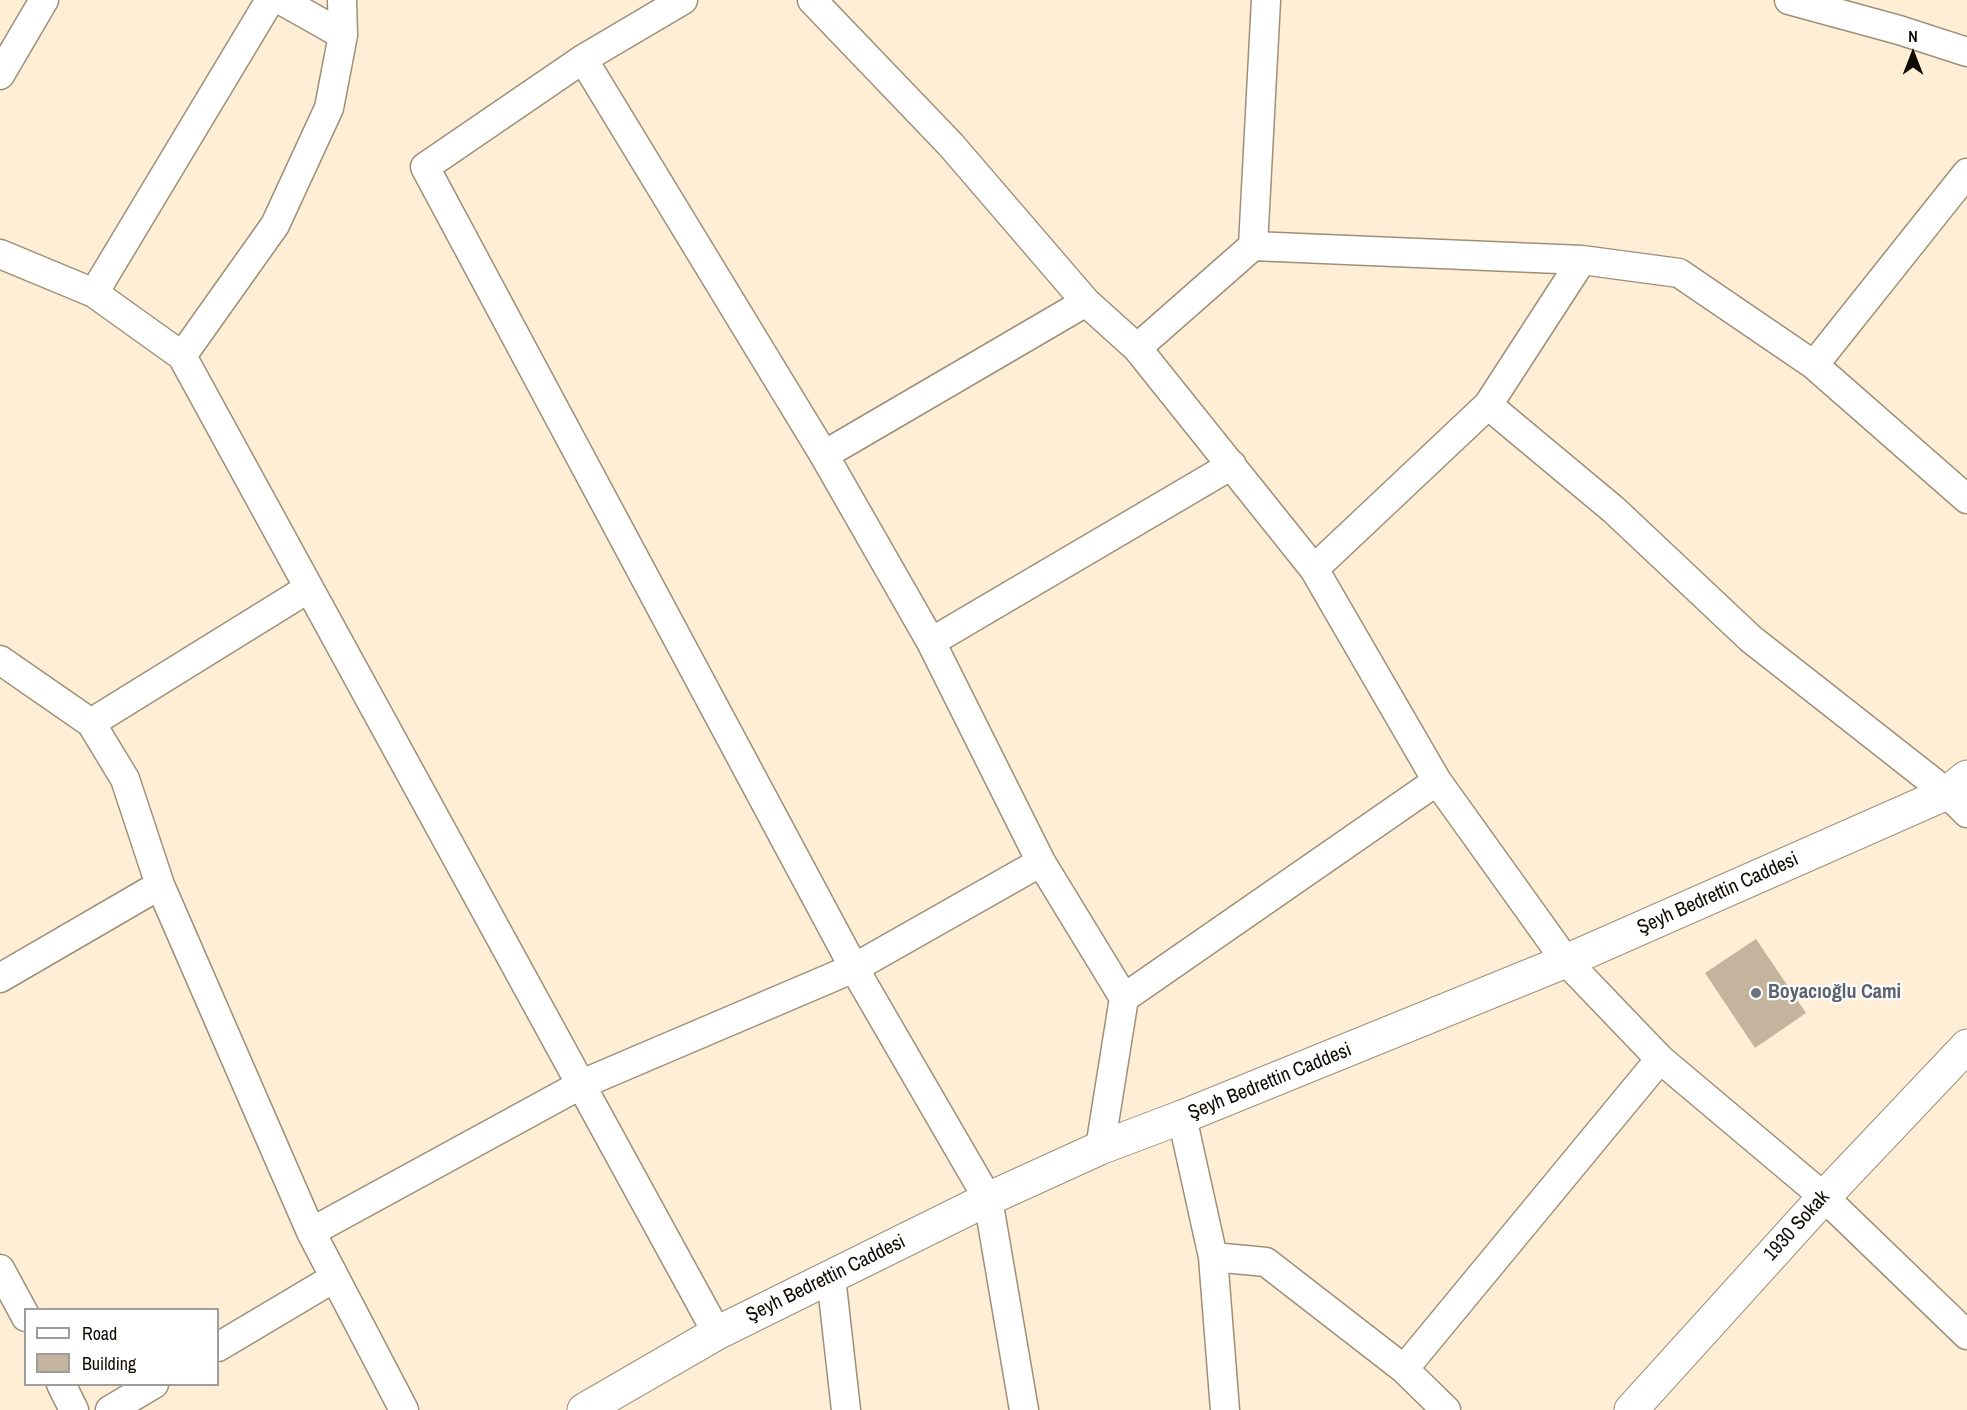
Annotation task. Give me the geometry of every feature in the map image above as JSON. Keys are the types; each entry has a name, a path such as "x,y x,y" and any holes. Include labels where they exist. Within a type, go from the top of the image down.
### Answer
{"main road":[{"name":"Şeyh Bedrettin Caddesi","path":"584,1410 623,1400 717,1333 988,1199 1100,1148 1182,1118 1566,961 1960,794"},
{"name":"1930 Sokak","path":"1631,1410 1824,1197 1967,1046"}],"street":[{"path":"0,75 44,0"},
{"path":"94,293 270,0"},
{"path":"281,0 343,34"},
{"path":"182,356 275,225 329,108 343,34 342,0"},
{"path":"683,0 584,59 425,167 854,968 988,1199 1024,1410"},
{"path":"812,0 951,145 1086,302 1137,348 1314,569 1437,781 1566,961 1660,1059 1824,1197 1967,1335"},
{"path":"1253,246 1266,0"},
{"path":"1789,0 1899,30 1967,52"},
{"path":"584,59 824,455 931,642 1041,862 1124,998 1100,1148"},
{"path":"1814,365 1965,181"},
{"path":"1137,348 1253,246 1582,260 1679,273 1814,365 1967,500"},
{"path":"0,254 94,293 182,356 717,1333"},
{"path":"1314,569 1488,405 1582,260"},
{"path":"824,455 1086,302"},
{"path":"1488,405 1614,510 1751,639 1960,794"},
{"path":"931,642 1232,465"},
{"path":"91,723 309,588"},
{"path":"0,660 91,723 125,779 160,885 311,1232 404,1410"},
{"path":"1124,998 1437,781"},
{"path":"311,1232 582,1084 854,968 1041,862"},
{"path":"0,978 160,885"},
{"path":"1404,1369 1660,1059"},
{"path":"1182,1118 1213,1257 1225,1410"},
{"path":"1213,1257 1266,1262 1404,1369 1446,1410"},
{"path":"0,1269 24,1313"},
{"path":"831,1277 846,1410"},
{"path":"219,1346 334,1278"},
{"path":"62,1386 74,1410"},
{"path":"110,1410 151,1386"}],"building":[{"name":"Boyacıoğlu Cami","path":"1756,939 1806,1013 1755,1048 1705,973"}],"place":[{"name":"Boyacıoğlu Cami","path":"1756,993"}]}
